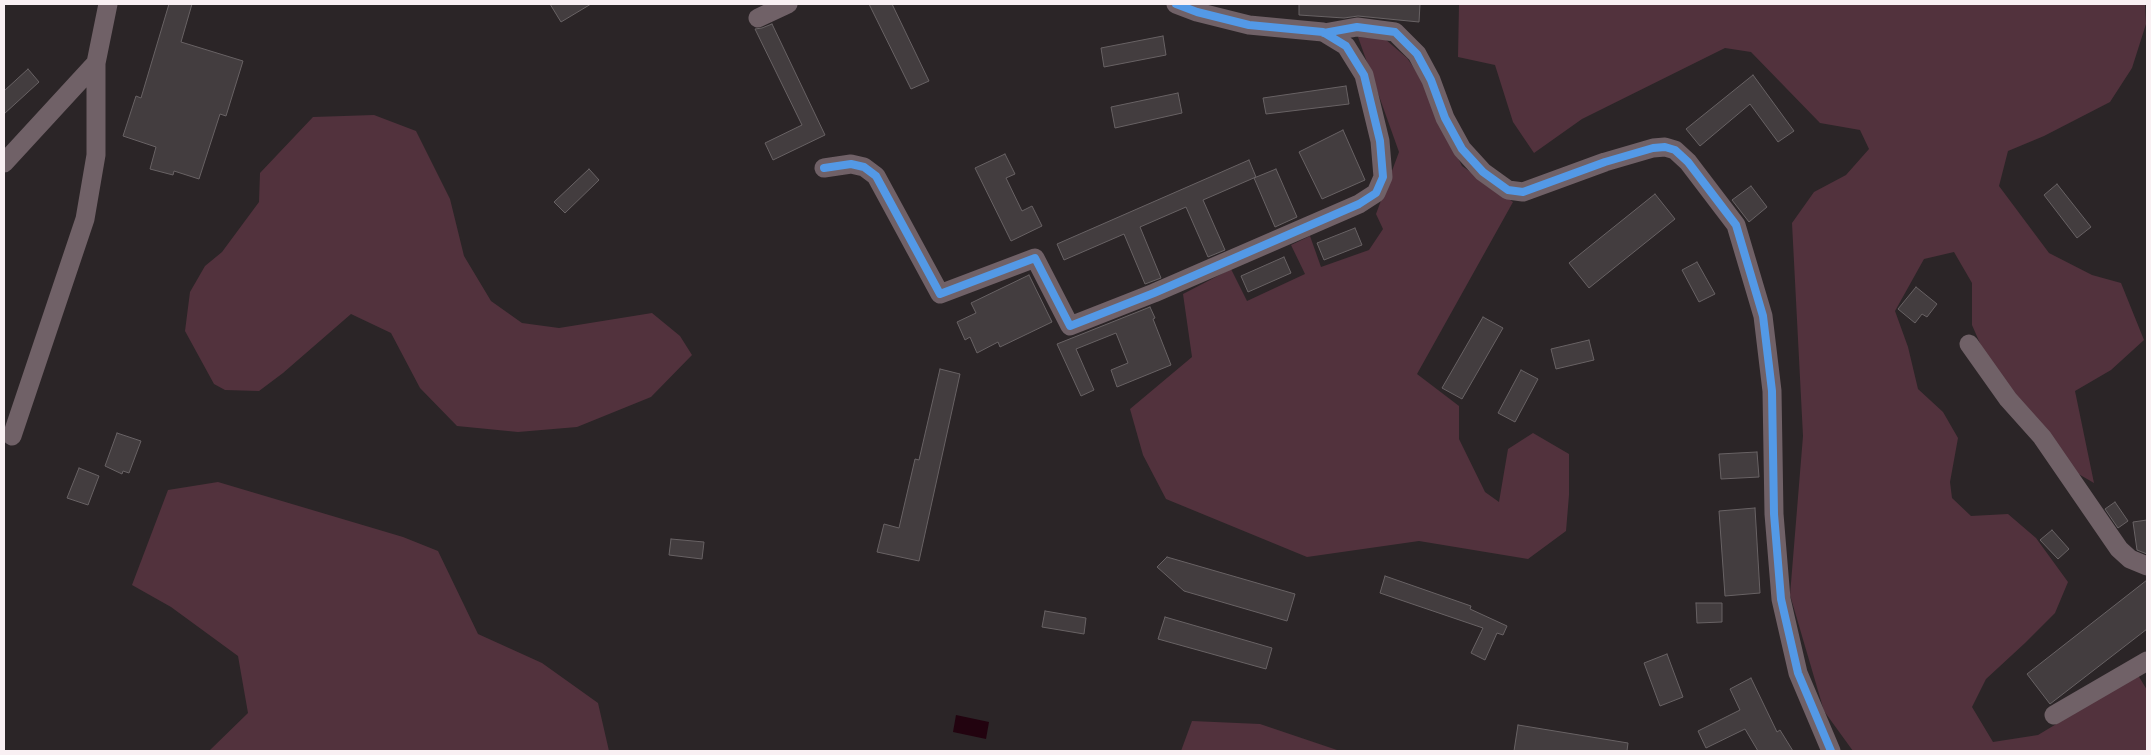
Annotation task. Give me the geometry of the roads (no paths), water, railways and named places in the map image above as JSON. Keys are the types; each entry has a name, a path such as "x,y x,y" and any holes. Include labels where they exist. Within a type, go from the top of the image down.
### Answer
{"street":[{"path":"12,436 85,219 96,155 96,63 108,4"},
{"path":"758,18 788,4"},
{"path":"1176,4 1197,12 1249,25 1324,33 1357,27 1395,32 1417,54 1431,80 1445,118 1462,150 1483,172 1508,190 1523,192 1605,162 1653,148 1664,147 1675,150 1688,162 1736,225 1763,316 1772,391 1774,514 1781,599 1798,673 1831,751"},
{"path":"824,168 851,164 864,167 876,176 940,294 1035,258 1070,326 1154,293 1359,204 1376,193 1383,177 1380,141 1364,75 1346,46 1324,33"},
{"path":"4,163 96,63"},
{"path":"1969,344 2008,399 2042,437 2120,549 2130,559 2147,566"},
{"path":"2054,715 2147,661"}]}
